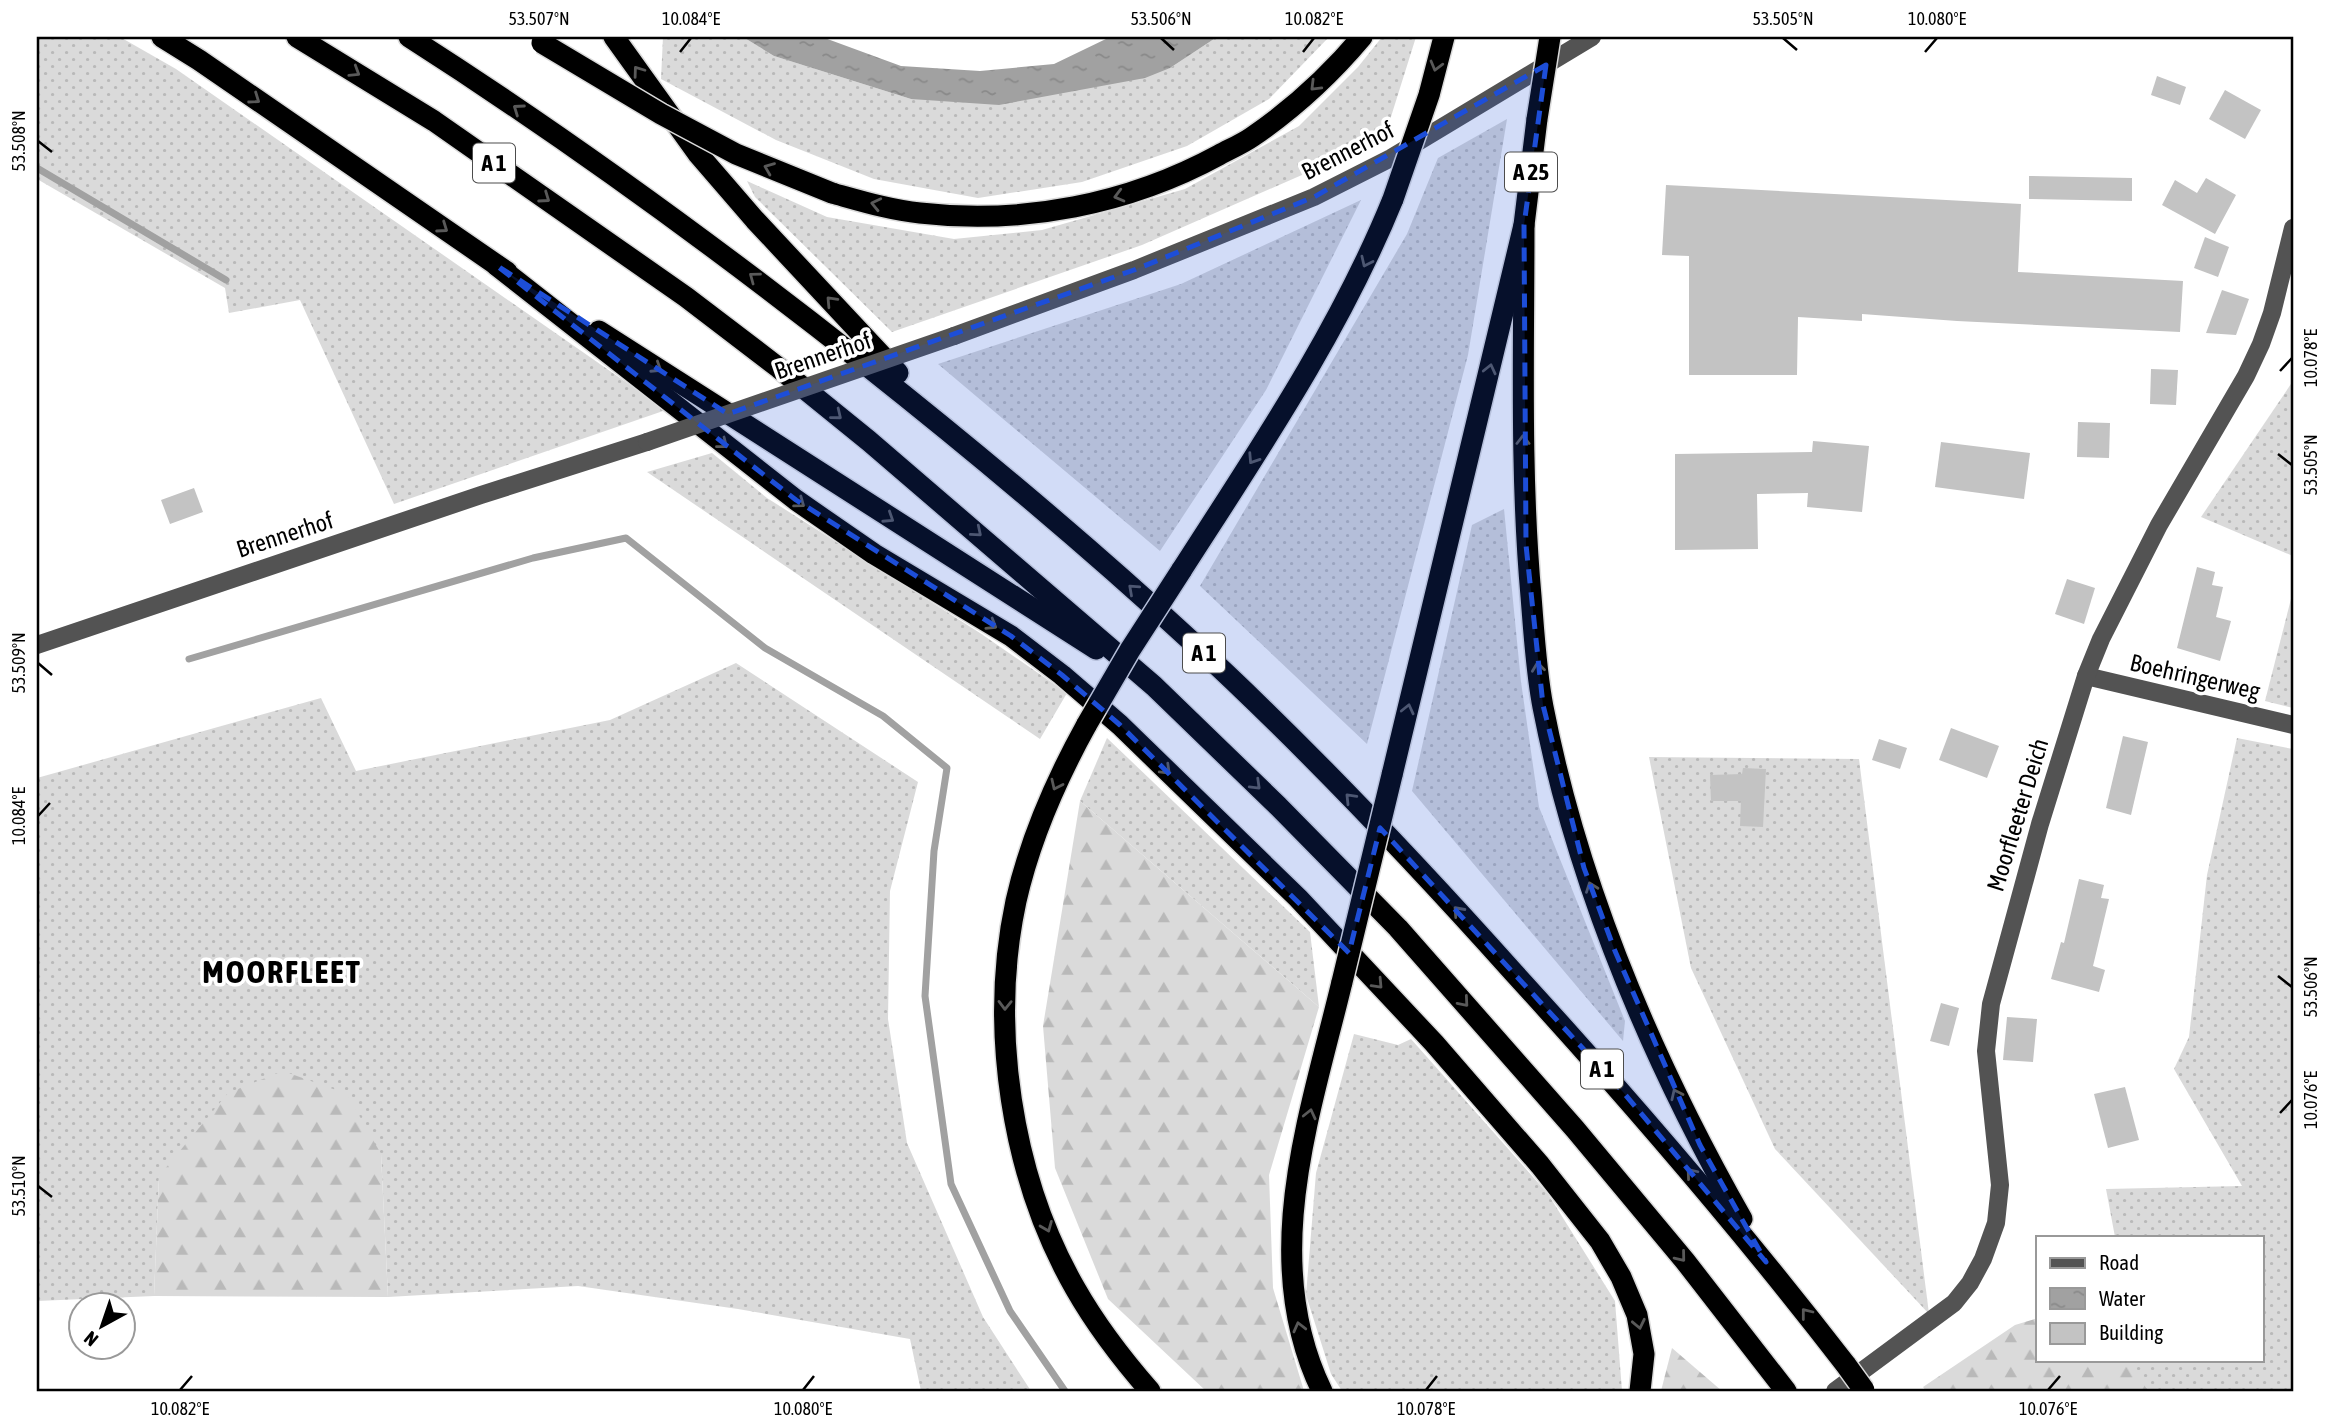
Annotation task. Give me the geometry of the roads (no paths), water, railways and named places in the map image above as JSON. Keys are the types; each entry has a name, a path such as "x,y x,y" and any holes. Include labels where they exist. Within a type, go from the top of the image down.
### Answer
{"highway":[{"path":"162,37 496,265 1154,686"},
{"name":"A 1","path":"297,37 434,121 707,313 869,441 1154,686 1278,806 1398,928 1575,1129 1685,1261 1786,1391"},
{"name":"A 1","path":"409,37 468,74 674,217 792,306 961,441 1079,540 1192,642 1324,771 1432,882 1623,1092 1766,1262 1865,1391"},
{"path":"614,37 698,153 755,220 961,441"},
{"path":"536,40 736,155 832,193 920,213 974,216 1026,214 1079,206 1138,191 1192,170 1251,138 1304,97 1362,37"},
{"path":"1150,1391 1121,1357 1075,1288 1057,1253 1030,1179 1009,1086 1005,999 1016,902 1039,823 1087,724 1130,650 1272,430 1321,348 1356,281 1393,199 1429,95 1444,37"},
{"name":"A 25","path":"1524,225 1550,37"},
{"path":"1322,1391 1310,1367 1297,1323 1291,1278 1290,1238 1296,1181 1524,225"},
{"path":"1524,225 1523,445 1526,545 1543,705 1561,787 1584,868 1656,1051 1700,1145 1766,1262"},
{"path":"496,265 796,500 874,554 1012,636 1062,675 1120,725 1298,898 1434,1043 1540,1165 1600,1241 1621,1277 1637,1315 1644,1354 1640,1391"}],"street":[{"name":"Brennerhof","path":"37,645 647,442 954,336 1134,270 1314,197 1391,158 1592,37"},
{"name":"Moorfleeter Deich","path":"1835,1391 1954,1303 1970,1283 1983,1259 1996,1223 2000,1185 1986,1051 1991,1004 2024,878 2086,677 2101,639 2160,525 2246,376 2261,344 2272,313 2293,228"},
{"name":"Boehringerweg","path":"2086,677 2293,726"}],"water":[{"path":"743,37 822,37 901,66 980,71 1054,64 1110,37 1217,37 1170,68 1145,78 999,105 911,99 774,56"}],"waterway":[{"path":"37,168 226,280"},
{"path":"189,659 533,558 626,538 765,648 883,716 947,768 934,851 925,996 951,1184 1010,1311 1065,1391"}],"district":[{"name":"MOORFLEET","path":"282,972"}]}
